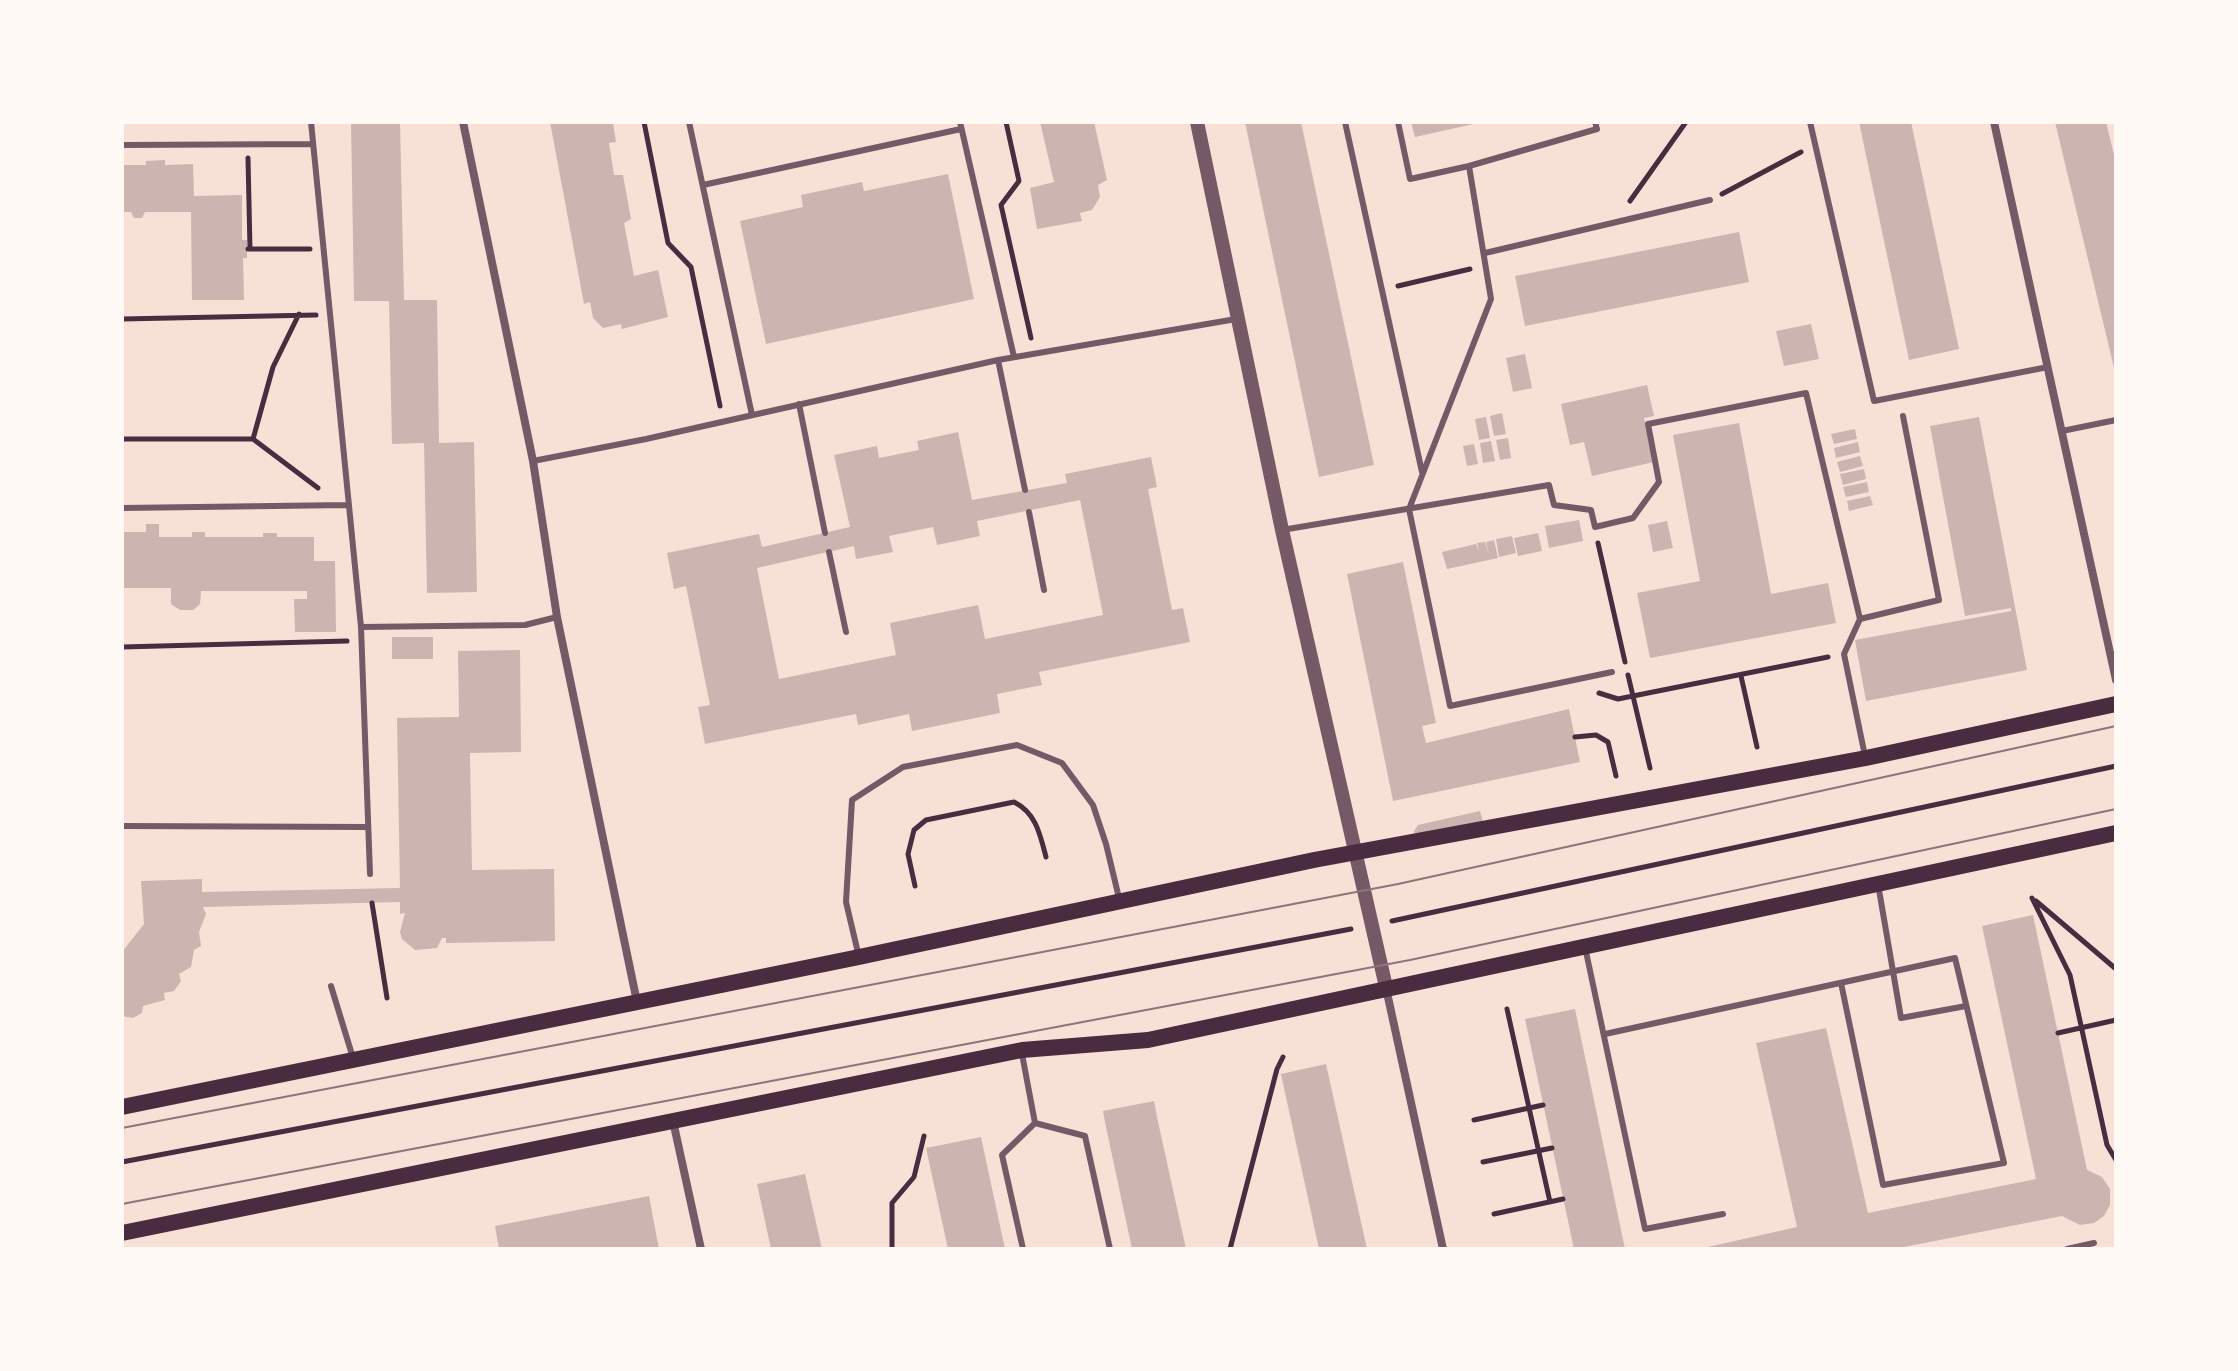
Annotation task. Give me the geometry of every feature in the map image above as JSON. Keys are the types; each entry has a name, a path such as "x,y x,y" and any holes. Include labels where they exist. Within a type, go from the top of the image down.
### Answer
{"main road":[{"path":"122,1107 1356,853 1866,758 2116,704"},
{"path":"122,1233 1022,1050 1148,1040 2116,833"}],"street":[{"path":"463,122 533,461 557,617 637,1002"},
{"path":"1197,122 1282,530 1443,1249"},
{"path":"1994,122 2116,680"},
{"path":"673,1121 701,1249"}],"lane":[{"path":"311,122 361,627 370,874"},
{"path":"689,122 752,415"},
{"path":"1345,122 1422,472"},
{"path":"1398,122 1410,179 1469,166 1597,129 1595,122"},
{"path":"1810,122 1874,401 2048,367"},
{"path":"703,185 960,125 1014,357"},
{"path":"122,145 313,144"},
{"path":"1469,166 1491,299 1409,509 1450,706 1612,672"},
{"path":"1485,253 1710,200"},
{"path":"533,461 998,360 1236,319"},
{"path":"998,360 1025,490"},
{"path":"1282,530 1549,485 1554,505 1591,510 1595,527 1633,518 1659,482 1648,424 1806,393 1860,619 1844,654 1866,758"},
{"path":"799,404 825,533"},
{"path":"1860,619 1939,600 1903,416"},
{"path":"2062,431 2116,420"},
{"path":"122,508 348,505"},
{"path":"1029,512 1044,590"},
{"path":"829,552 846,632"},
{"path":"361,627 525,625 557,617"},
{"path":"859,957 846,902 852,800 903,767 1017,745 1062,763 1093,805 1120,901"},
{"path":"122,826 366,827"},
{"path":"1878,884 1901,1018 1966,1006"},
{"path":"1585,946 1645,1229 1723,1214"},
{"path":"1605,1034 1955,958 2004,1163 1883,1185 1841,983"},
{"path":"331,986 353,1058"},
{"path":"1022,1050 1035,1123"},
{"path":"1023,1249 1002,1155 1035,1123"},
{"path":"1035,1123 1085,1136 1110,1249"},
{"path":"2067,1249 2094,1243"}],"path":[{"path":"644,122 668,243 691,267 723,420"},
{"path":"1006,122 1019,181 1001,205 1034,353"},
{"path":"1616,222 1686,122"},
{"path":"248,144 249,249 323,249"},
{"path":"1710,200 1816,144"},
{"path":"1381,290 1486,265"},
{"path":"253,439 273,367 299,314"},
{"path":"122,319 329,315"},
{"path":"122,439 253,439 322,490 348,505"},
{"path":"1595,527 1650,768"},
{"path":"122,647 360,640"},
{"path":"1564,683 1618,699 1844,654"},
{"path":"1741,676 1757,747"},
{"path":"1575,737 1596,735 1608,742 1616,776"},
{"path":"1392,921 2116,766"},
{"path":"915,886 908,854 914,830 926,820 1014,802 1026,808 1037,825 1046,857"},
{"path":"2116,969 2032,898 2070,975 2107,1145 2116,1160"},
{"path":"372,903 387,998"},
{"path":"122,1162 1352,929"},
{"path":"1507,1009 1550,1202"},
{"path":"2058,1033 2116,1020"},
{"path":"1230,1249 1277,1069 1283,1057"},
{"path":"1474,1120 1543,1105"},
{"path":"892,1249 892,1203 914,1177 924,1136"},
{"path":"1483,1162 1552,1148"},
{"path":"1494,1214 1563,1199"}],"building":[{"path":"351,122 400,122 404,300 437,300 439,443 474,442 477,592 427,593 424,443 392,444 389,301 354,301"},
{"path":"550,122 613,122 616,142 609,143 614,175 623,175 631,219 624,223 634,276 658,270 668,317 622,329 621,324 603,328 593,318 590,302 584,304"},
{"path":"1040,122 1094,122 1107,180 1098,185 1100,197 1092,210 1080,213 1082,221 1037,229 1030,188 1054,182"},
{"path":"1245,122 1301,122 1374,465 1319,477"},
{"path":"1411,122 1478,122 1478,123 1415,137"},
{"path":"1859,122 1911,122 1959,349 1909,360"},
{"path":"2055,122 2106,122 2116,163 2116,376"},
{"path":"165,160 165,165 193,164 194,196 242,195 242,240 247,240 247,258 243,258 244,300 192,300 191,212 145,212 142,218 134,218 131,212 122,212 122,165 146,165 146,161"},
{"path":"948,174 974,299 766,344 740,221 803,207 801,195 862,182 864,191"},
{"path":"1739,232 1749,282 1525,326 1515,276"},
{"path":"1811,324 1819,359 1784,366 1776,331"},
{"path":"1525,354 1532,388 1513,392 1506,358"},
{"path":"1647,385 1654,416 1644,418 1654,462 1592,476 1584,442 1570,445 1561,404"},
{"path":"1502,413 1506,434 1494,436 1490,416"},
{"path":"1486,417 1490,438 1479,440 1475,419"},
{"path":"1979,417 2027,670 1866,701 1855,640 2011,611 2011,608 1965,616 1930,426"},
{"path":"1739,423 1771,594 1828,583 1836,623 1650,658 1637,593 1700,581 1673,435"},
{"path":"1855,429 1857,439 1834,444 1831,434"},
{"path":"958,432 972,500 1067,483 1065,474 1151,457 1157,487 1148,489 1172,610 1183,608 1190,642 1039,672 1042,685 997,694 1000,713 912,731 909,714 858,725 856,714 705,744 698,707 710,705 686,586 674,589 667,553 759,534 762,547 850,527 834,455 877,446 879,458 919,450 917,441","holes":["1080,500 1103,615 985,639 978,605 890,623 896,655 779,679 757,568 854,546 856,559 893,552 889,536 933,527 937,545 980,536 977,521"]},
{"path":"1508,438 1511,458 1500,460 1496,440"},
{"path":"1491,441 1495,461 1483,463 1480,443"},
{"path":"1858,442 1860,452 1836,458 1834,448"},
{"path":"1474,444 1478,464 1467,466 1463,446"},
{"path":"1860,456 1863,466 1840,472 1837,462"},
{"path":"1864,469 1866,479 1843,485 1840,474"},
{"path":"1867,482 1869,492 1846,497 1843,487"},
{"path":"1870,496 1873,505 1849,511 1847,501"},
{"path":"1579,520 1583,541 1549,548 1545,526"},
{"path":"1667,521 1673,548 1653,552 1648,525"},
{"path":"146,524 159,524 159,537 192,537 192,532 205,532 205,537 263,537 263,533 277,533 277,537 314,537 314,561 335,561 336,632 295,632 294,599 307,599 307,591 201,591 200,604 193,610 180,610 171,604 171,588 122,588 122,532 146,532"},
{"path":"1538,533 1542,551 1518,556 1514,538"},
{"path":"1512,536 1516,553 1499,557 1496,539"},
{"path":"1494,540 1498,558 1447,569 1442,552 1476,544 1479,552 1477,543 1485,542 1489,554 1486,542"},
{"path":"1403,562 1436,723 1422,726 1426,743 1569,709 1580,762 1393,801 1347,574"},
{"path":"392,637 433,637 433,659 392,659"},
{"path":"520,650 521,752 470,753 472,870 554,869 555,941 446,943 446,938 442,938 437,948 415,950 402,939 400,932 405,913 400,914 400,902 203,907 206,914 199,932 201,946 194,950 191,967 179,974 181,981 174,991 164,993 165,1000 143,1006 142,1013 133,1018 122,1016 122,952 144,924 141,881 202,879 202,892 400,888 397,718 459,717 458,651"},
{"path":"1480,811 1483,822 1416,836 1414,831 1418,825"},
{"path":"2033,915 2087,1170 2102,1177 2110,1189 2110,1205 2104,1216 2094,1223 2080,1225 2062,1216 1894,1249 1699,1249 1797,1227 1756,1043 1826,1028 1868,1213 2036,1179 1982,926"},
{"path":"1575,1009 1625,1249 1574,1249 1525,1019"},
{"path":"1326,1064 1367,1249 1319,1249 1281,1074"},
{"path":"1154,1101 1186,1249 1132,1249 1103,1111"},
{"path":"981,1137 1005,1249 948,1249 926,1148"},
{"path":"805,1174 822,1249 771,1249 757,1184"},
{"path":"649,1196 659,1249 499,1249 495,1226"}],"tram line":[{"path":"122,1128 1398,884 2116,726"},
{"path":"122,1204 1410,960 2116,809"}]}
